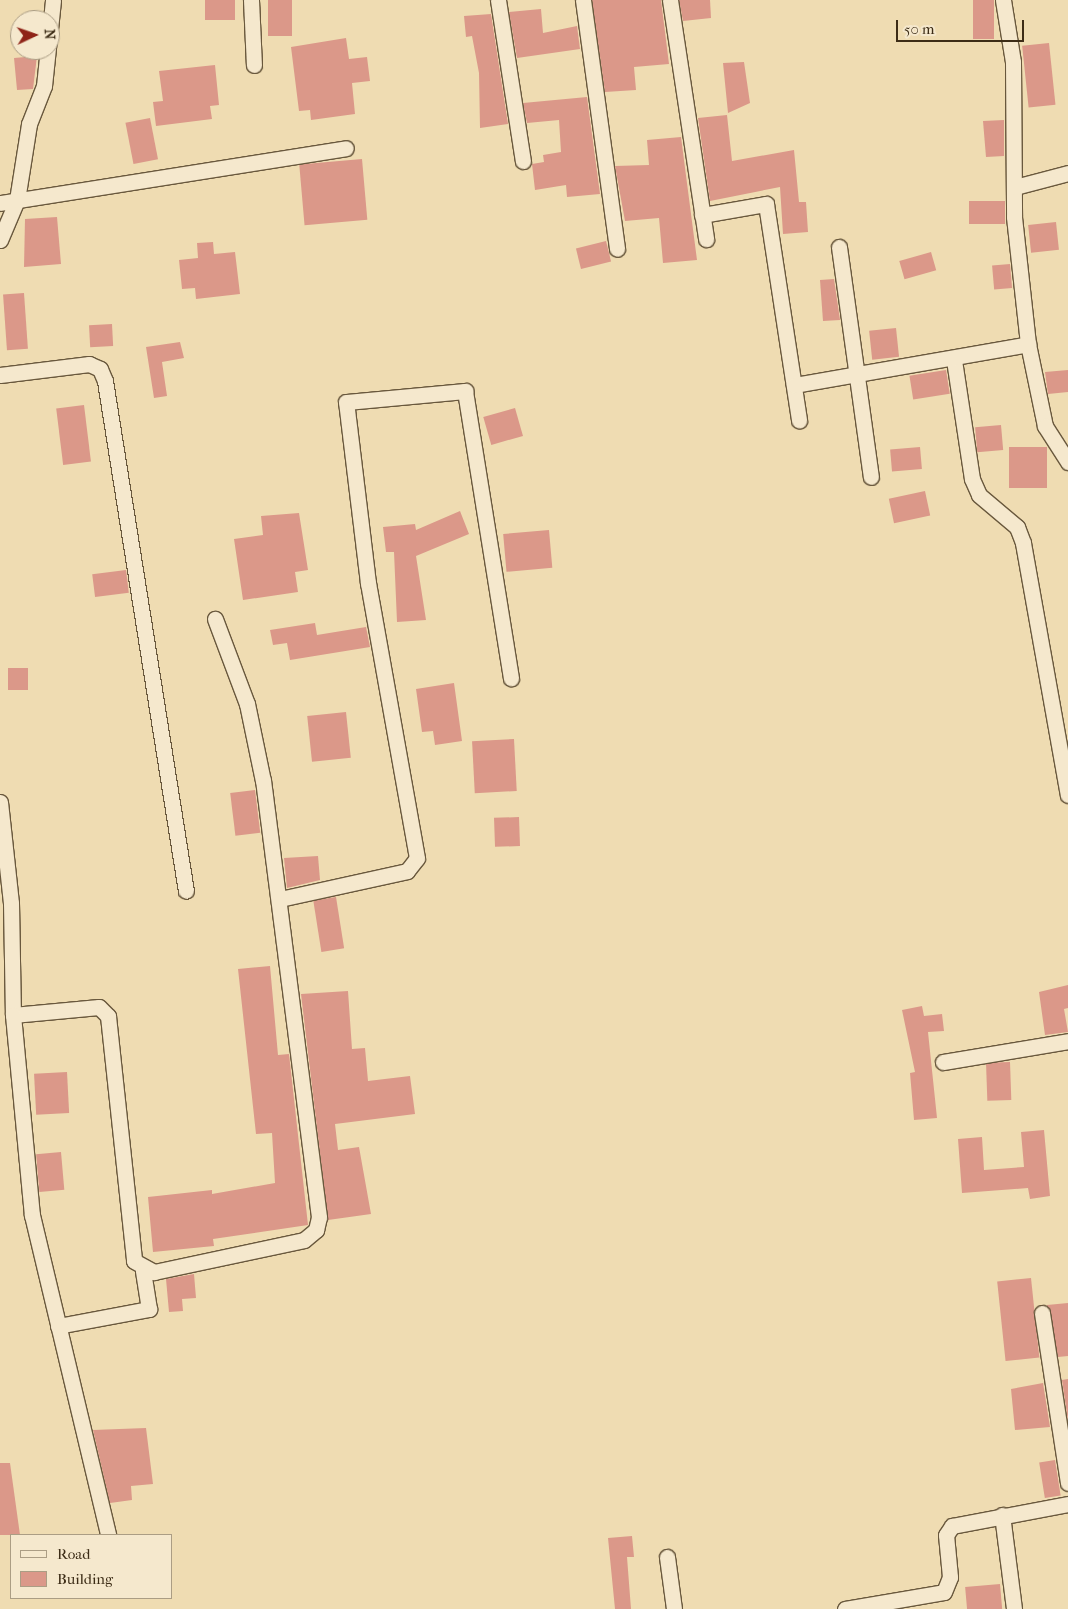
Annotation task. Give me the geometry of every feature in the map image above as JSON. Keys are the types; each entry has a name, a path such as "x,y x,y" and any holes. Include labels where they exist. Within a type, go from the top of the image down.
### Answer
{"street":[{"path":"0,240 17,200 29,124 50,56 52,0"},
{"path":"251,0 254,66"},
{"path":"498,0 523,162"},
{"path":"584,0 617,249"},
{"path":"670,0 706,239"},
{"path":"1003,0 1012,62 1014,217 1028,344 1045,426 1068,462"},
{"path":"0,203 346,148"},
{"path":"1015,186 1068,173"},
{"path":"702,215 766,204 799,420"},
{"path":"839,247 860,374 871,477"},
{"path":"794,385 954,360 1028,344"},
{"path":"954,360 972,480 979,495 1018,527 1023,543 1068,795"},
{"path":"0,375 89,364 100,369 105,381 186,891"},
{"path":"280,899 408,872 417,858 368,583 346,402 465,391 511,678"},
{"path":"13,1015 99,1007 108,1016 134,1261 143,1270 154,1272 304,1240 316,1230 319,1217 280,899 247,704 215,619"},
{"path":"0,802 10,903 13,1015 28,1191 108,1534"},
{"path":"943,1062 1068,1041"},
{"path":"58,1326 149,1309 143,1270"},
{"path":"1042,1313 1068,1483"},
{"path":"845,1609 913,1605 937,1596 949,1586 948,1529 1002,1516 1068,1504"},
{"path":"1002,1516 1014,1609"},
{"path":"667,1557 674,1609"}],"building":[{"path":"205,0 235,0 235,20 205,20"},
{"path":"268,0 292,0 292,36 268,36"},
{"path":"592,0 661,0 669,64 634,67 636,90 605,92"},
{"path":"679,0 710,0 711,18 683,21"},
{"path":"973,0 994,0 994,39 973,39"},
{"path":"541,9 543,33 577,26 580,49 517,58 509,12"},
{"path":"491,14 508,124 480,128 479,73 472,36 466,37 464,16"},
{"path":"346,38 349,59 367,57 370,81 352,83 355,114 311,120 310,110 299,111 291,47"},
{"path":"1049,43 1055,105 1029,107 1022,46"},
{"path":"14,60 37,60 33,89 17,90"},
{"path":"744,62 750,103 728,113 723,63"},
{"path":"215,65 219,105 210,106 212,119 156,126 153,102 163,101 159,71"},
{"path":"587,97 600,194 567,197 566,185 535,190 532,164 544,162 543,155 561,152 559,120 527,123 523,103"},
{"path":"727,115 732,161 794,150 799,202 806,202 808,232 783,234 780,187 710,201 698,118"},
{"path":"150,118 158,159 133,164 125,123"},
{"path":"1004,120 1004,156 986,157 983,121"},
{"path":"681,137 697,260 663,263 659,218 625,221 615,166 649,165 647,140"},
{"path":"362,159 367,220 305,225 299,164"},
{"path":"969,201 1005,201 1005,224 969,224"},
{"path":"57,217 61,264 24,267 25,219"},
{"path":"1056,222 1059,250 1031,253 1028,225"},
{"path":"606,241 611,261 581,269 576,248"},
{"path":"213,242 214,254 235,252 240,294 196,299 195,288 182,289 179,260 198,258 197,243"},
{"path":"931,252 936,270 905,279 899,261"},
{"path":"1010,264 1012,288 994,289 992,266"},
{"path":"834,279 840,320 823,321 820,280"},
{"path":"24,293 28,349 7,350 3,294"},
{"path":"112,324 113,346 90,347 89,325"},
{"path":"896,328 899,357 872,360 869,331"},
{"path":"180,342 184,358 162,362 167,396 154,398 146,347"},
{"path":"946,370 950,394 913,399 909,376"},
{"path":"1068,370 1068,392 1048,394 1045,372"},
{"path":"84,405 91,462 63,465 56,408"},
{"path":"515,408 523,436 491,445 483,417"},
{"path":"1001,425 1003,450 977,452 975,427"},
{"path":"920,447 922,469 892,472 890,450"},
{"path":"1009,447 1047,447 1047,488 1009,488"},
{"path":"925,491 930,515 894,523 889,499"},
{"path":"460,511 469,534 416,556 426,620 397,622 394,552 386,552 383,527 415,524 416,530"},
{"path":"299,513 308,570 295,572 298,592 243,600 234,539 263,535 261,516"},
{"path":"549,530 552,568 506,572 503,534"},
{"path":"126,570 129,593 95,597 92,574"},
{"path":"315,623 317,635 366,627 370,647 290,660 287,643 273,645 270,630"},
{"path":"8,668 28,668 28,690 8,690"},
{"path":"454,683 462,741 435,745 433,731 422,732 416,689"},
{"path":"346,712 351,758 312,762 307,716"},
{"path":"514,739 517,791 475,793 472,741"},
{"path":"255,790 260,833 235,836 230,793"},
{"path":"519,817 520,846 495,847 494,818"},
{"path":"318,856 320,880 287,888 284,858"},
{"path":"336,897 344,948 321,952 313,901"},
{"path":"270,966 278,1055 289,1054 308,1225 213,1239 214,1246 153,1252 148,1197 212,1190 212,1194 275,1183 272,1133 256,1134 238,969"},
{"path":"1068,985 1068,1008 1064,1009 1068,1032 1045,1035 1039,992"},
{"path":"348,991 352,1049 365,1048 368,1081 410,1076 415,1114 335,1124 338,1150 359,1147 371,1214 328,1220 301,994"},
{"path":"922,1006 924,1016 942,1014 944,1031 928,1032 937,1118 914,1120 910,1073 915,1072 902,1010"},
{"path":"1010,1062 1011,1100 987,1101 986,1063"},
{"path":"67,1072 69,1113 36,1115 34,1074"},
{"path":"1044,1130 1050,1196 1030,1199 1028,1188 962,1193 958,1139 982,1137 984,1170 1024,1167 1021,1132"},
{"path":"61,1152 64,1190 39,1192 36,1154"},
{"path":"194,1274 196,1298 182,1299 183,1311 169,1312 166,1279"},
{"path":"1031,1278 1039,1358 1006,1361 997,1282"},
{"path":"1068,1303 1068,1356 1058,1357 1047,1305"},
{"path":"1068,1379 1068,1421 1062,1380"},
{"path":"1043,1383 1050,1427 1015,1430 1011,1389"},
{"path":"146,1428 153,1484 131,1486 132,1500 110,1503 93,1430"},
{"path":"1055,1460 1061,1496 1045,1498 1039,1463"},
{"path":"0,1463 10,1463 20,1534 0,1535"},
{"path":"632,1536 634,1557 627,1557 631,1609 615,1609 608,1538"},
{"path":"1000,1584 1002,1609 967,1609 965,1587"}]}
